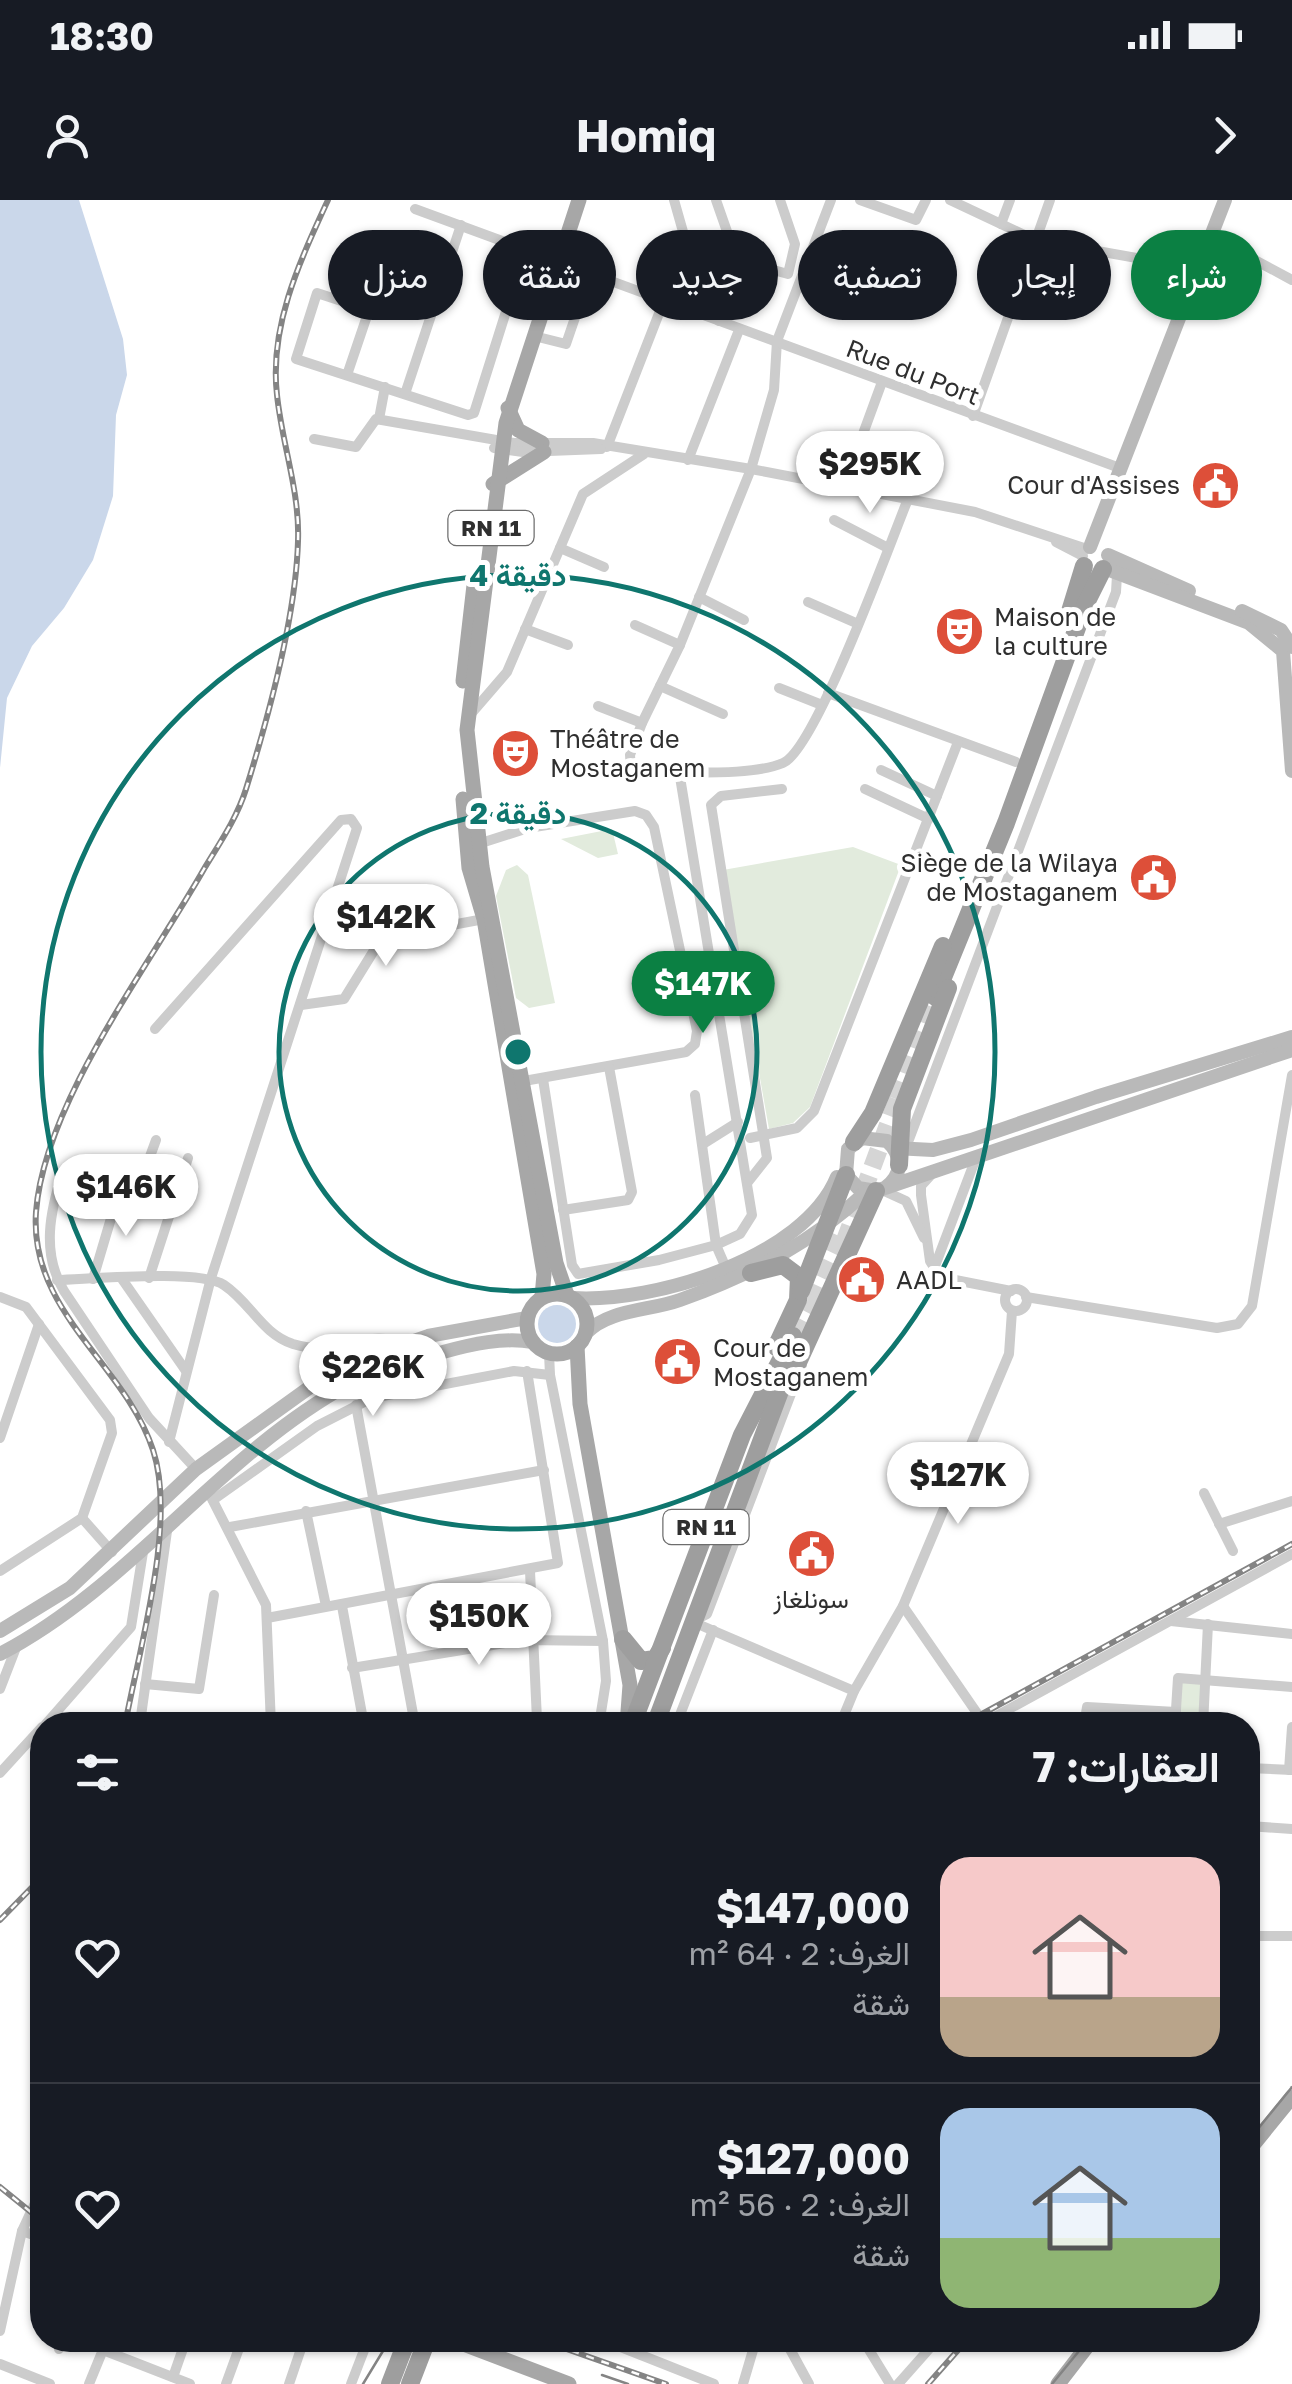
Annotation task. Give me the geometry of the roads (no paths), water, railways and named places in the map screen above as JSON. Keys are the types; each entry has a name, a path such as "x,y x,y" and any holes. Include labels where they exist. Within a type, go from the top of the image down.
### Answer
{"highway":[{"path":"900,1153 902,1109 948,988 972,891 1016,762 1098,559"},
{"path":"933,996 1086,603 1098,559"},
{"path":"742,1435 829,1224 848,1158 873,1112 972,891"},
{"path":"800,1340 877,1190"},
{"path":"751,1273 777,1265 790,1268 800,1276 800,1292"},
{"name":"RN 11","path":"659,1712 767,1417 800,1340"},
{"name":"RN 11","path":"635,1712 742,1435 800,1340"},
{"path":"623,1639 642,1661 655,1658 662,1648"},
{"path":"390,2384 402,2352"},
{"path":"410,2384 422,2352"}],"main road":[{"name":"RN 11","path":"561,230 568,200"},
{"name":"RN 11","path":"566,230 578,200"},
{"path":"1214,230 1225,200"},
{"name":"RN 11","path":"535,320 498,445 469,716 468,760 478,844 556,1263 570,1297"},
{"name":"RN 11","path":"507,406 538,320"},
{"path":"1098,559 1102,517 1117,466 1178,320"},
{"path":"493,484 543,447 518,430 507,406"},
{"name":"RN 11","path":"493,484 468,631 459,730 465,843 484,919 544,1274 542,1297"},
{"path":"1098,559 1263,619 1280,630 1290,654 1292,770"},
{"path":"1098,559 1248,623 1290,654"},
{"path":"0,1631 49,1604 112,1552 196,1469 312,1384 353,1361 404,1342 527,1318 542,1297 602,1300 654,1291 726,1268 807,1219 829,1194 848,1158 879,1137 900,1153 934,1150 1289,1041"},
{"path":"551,1353 581,1340 601,1321 673,1302 751,1273 877,1190 931,1175 1289,1041"},
{"path":"877,1190 900,1153"},
{"path":"848,1158 877,1190"},
{"path":"570,1297 587,1317 581,1340 580,1404"},
{"path":"527,1318 533,1342"},
{"path":"0,1654 67,1612 168,1524 328,1396 377,1371 504,1340 533,1342 551,1353 568,1371 580,1404 623,1639 630,1684 629,1712"},
{"path":"623,1639 654,1712"},
{"path":"1260,2136 1292,2097"},
{"path":"484,2352 568,2384"},
{"path":"1058,2384 1083,2352"}],"street":[{"path":"674,200 683,230"},
{"path":"716,200 726,230"},
{"path":"778,271 788,274 795,244 780,200"},
{"path":"831,200 777,342 774,390 751,469 680,645 642,724 630,756 632,769 644,774 782,763 805,743 908,499"},
{"path":"860,200 916,220 926,200"},
{"path":"950,200 1014,230"},
{"path":"1001,224 1010,200"},
{"path":"1039,230 1050,200"},
{"name":"Rue du Port","path":"415,209 483,233"},
{"path":"406,394 462,225"},
{"path":"1262,264 1292,280"},
{"path":"347,375 370,310 317,293 296,359 468,415 474,413 503,320"},
{"path":"534,336 566,344 574,320"},
{"path":"607,447 656,320"},
{"path":"973,416 1007,320"},
{"name":"Rue du Port","path":"719,321 1117,466"},
{"path":"688,460 739,330"},
{"path":"860,442 882,382"},
{"path":"379,419 385,387"},
{"path":"314,439 356,447 368,426 379,419 498,445 607,447 751,469 975,512 1098,559 1116,592 900,1153"},
{"path":"469,716 507,672 584,494 645,454"},
{"path":"834,520 888,548"},
{"path":"560,548 604,567"},
{"path":"699,597 744,620"},
{"path":"808,602 856,624"},
{"path":"635,625 680,645"},
{"path":"525,630 568,645"},
{"path":"660,686 723,714"},
{"path":"779,688 822,705"},
{"path":"828,693 1016,762"},
{"path":"598,706 642,724"},
{"path":"750,1138 797,1128 814,1111 958,742"},
{"path":"881,770 937,796"},
{"path":"542,1078 572,1265 578,1274 716,1245 748,1226 752,1215 748,1182 679,772"},
{"path":"748,1182 766,1164 764,1136 711,804 721,796 782,789"},
{"path":"865,790 929,819"},
{"path":"478,844 528,828 635,811 652,822 697,1038 686,1052 524,1081"},
{"path":"155,1029 341,820 351,819 357,828 211,1278 169,1442"},
{"path":"302,1005 344,1000 378,944 388,937 484,919"},
{"path":"877,1190 906,1201 940,1277 1011,1290 1026,1297 1218,1328 1238,1324 1252,1306 1291,1079 1289,1041"},
{"path":"563,1210 628,1200 632,1192 609,1067"},
{"path":"695,1096 716,1245 726,1268"},
{"path":"703,1144 738,1122"},
{"path":"156,1140 136,1192 62,1172 49,1232 57,1280 169,1442 196,1469"},
{"path":"149,1278 188,1158"},
{"path":"935,1266 976,1158"},
{"path":"926,1240 922,1186 931,1175"},
{"path":"93,1280 120,1188"},
{"path":"57,1280 211,1278 247,1304 269,1332 291,1343 331,1350 370,1336 404,1342"},
{"path":"122,1279 186,1372"},
{"path":"845,1712 902,1606 1009,1354 1012,1310 1005,1301 1011,1290"},
{"path":"0,1296 26,1307 110,1420 112,1433 82,1518 0,1571"},
{"path":"1012,1310 1022,1310 1026,1297"},
{"path":"0,1438 39,1324"},
{"path":"692,1622 707,1614 778,1435 800,1340"},
{"path":"551,1353 550,1375 603,1641 606,1681 601,1712"},
{"path":"271,1712 266,1604 230,1527 209,1494 317,1426 386,1394 527,1371 550,1375"},
{"path":"267,1618 558,1563 527,1371"},
{"path":"356,1405 413,1712"},
{"path":"230,1527 544,1470"},
{"path":"1204,1493 1232,1552"},
{"path":"1220,1524 1292,1501"},
{"path":"306,1511 326,1606"},
{"path":"82,1518 112,1552"},
{"path":"141,1712 168,1524"},
{"path":"56,1712 132,1627 144,1545"},
{"path":"1002,1712 1292,1554"},
{"path":"530,1571 538,1712"},
{"path":"145,1684 199,1688 214,1595"},
{"path":"342,1606 361,1712"},
{"path":"902,1606 976,1712"},
{"path":"692,1622 854,1691"},
{"path":"1170,1622 1292,1634"},
{"path":"1203,1712 1208,1624"},
{"path":"681,1712 713,1630"},
{"path":"352,1668 534,1640 603,1641"},
{"path":"0,1688 17,1645"},
{"path":"1085,1712 1086,1707 1176,1712 1178,1678 1292,1687"},
{"path":"1260,1769 1290,1770 1292,1727"},
{"path":"0,1773 30,1741"},
{"path":"1260,1827 1292,1829"},
{"path":"1260,1936 1292,1936"},
{"path":"0,2331 22,2231 30,2214"},
{"path":"22,2231 30,2234"},
{"path":"93,2383 103,2352"},
{"path":"120,2352 190,2384"},
{"path":"172,2377 181,2352"},
{"path":"226,2384 238,2352"},
{"path":"289,2384 300,2352"},
{"path":"350,2384 363,2352"},
{"path":"641,2352 714,2384"},
{"path":"743,2384 752,2352"},
{"path":"792,2352 810,2384"},
{"path":"871,2352 894,2384 925,2352"},
{"path":"0,2364 50,2384"}],"water":[{"path":"0,200 79,200 123,339 127,375 116,415 113,496 93,560 64,608 32,646 7,698 0,768"},
{"path":"557,1305 571,1310 576,1324 571,1338 557,1343 543,1338 538,1324 543,1310"}],"tunnel":[{"path":"893,1098 931,996"},
{"path":"844,1243 901,1090"},
{"path":"810,1302 844,1230"},
{"path":"798,1338 821,1294"}],"tram line":[{"path":"1260,2126 1292,2087"},
{"path":"363,2384 382,2352"},
{"path":"1052,2384 1078,2352"},
{"path":"602,2375 628,2384"}],"railway":[{"path":"128,1712 153,1586 161,1513 159,1480 153,1450 140,1419 63,1309 47,1279 38,1247 36,1212 43,1170 78,1081 227,830 242,800 272,699 286,634 298,541 296,504 277,395 278,344 297,270 328,200"},
{"path":"986,1712 1292,1544"},
{"path":"0,1920 30,1889"},
{"path":"0,2187 30,2211"},
{"path":"575,2352 666,2384"},
{"path":"928,2384 956,2352"}],"place":[{"name":"Cour d'Assises","path":"1215,485"},
{"name":"Maison de la culture","path":"959,631"},
{"name":"Théâtre de Mostaganem","path":"515,753"},
{"name":"Siège de la Wilaya de Mostaganem","path":"1153,877"},
{"name":"AADL","path":"861,1280"},
{"name":"Cour de Mostaganem","path":"678,1362"},
{"name":"سونلغاز","path":"811,1553"}]}
